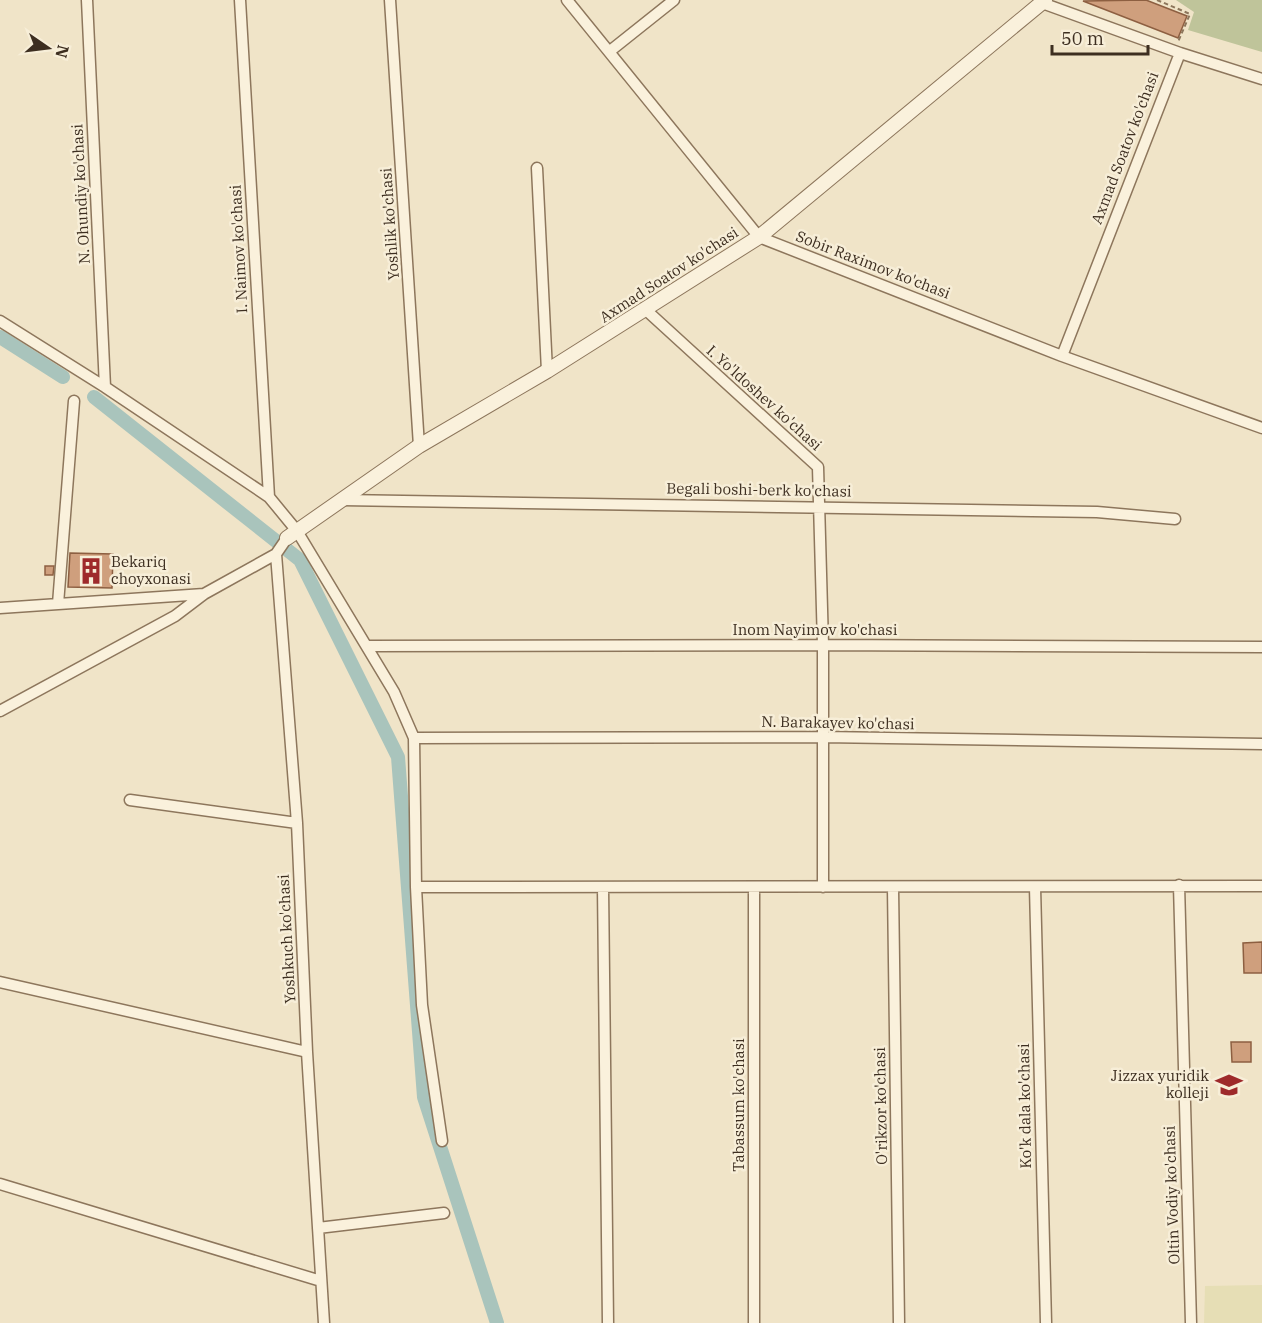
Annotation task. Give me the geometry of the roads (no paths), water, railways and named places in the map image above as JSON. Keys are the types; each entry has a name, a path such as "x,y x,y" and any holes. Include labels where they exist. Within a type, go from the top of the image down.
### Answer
{"street":[{"name":"N. Ohundiy ko'chasi","path":"87,0 105,387"},
{"name":"I. Naimov ko'chasi","path":"240,0 269,496"},
{"name":"Yoshlik ko'chasi","path":"390,0 419,446"},
{"name":"Sobir Raximov ko'chasi","path":"567,0 759,237 1062,356 1262,428"},
{"path":"610,51 674,0"},
{"name":"Axmad Soatov ko'chasi","path":"285,542 419,446 548,371 759,237 1042,1 1177,51 1262,79"},
{"name":"Axmad Soatov ko'chasi","path":"1062,356 1177,51"},
{"path":"537,168 548,371"},
{"name":"I. Yo'ldoshev ko'chasi","path":"646,310 818,467 823,645 823,887"},
{"path":"0,321 105,387 269,496 285,542 367,646 394,692 414,738 416,887 422,1005 442,1141"},
{"path":"58,604 74,401"},
{"name":"Begali boshi-berk ko'chasi","path":"342,500 1097,512 1175,519"},
{"path":"0,711 175,616 204,594 285,542"},
{"name":"Yoshkuch ko'chasi","path":"285,542 307,1052 324,1323"},
{"path":"0,608 204,594"},
{"name":"Inom Nayimov ko'chasi","path":"367,646 1262,647"},
{"name":"N. Barakayev ko'chasi","path":"414,738 823,737 1262,744"},
{"path":"130,800 297,823"},
{"name":"Oltin Vodiy ko'chasi","path":"1179,885 1191,1323"},
{"path":"416,887 1262,886"},
{"path":"603,887 608,1323"},
{"name":"Tabassum ko'chasi","path":"754,887 754,1323"},
{"name":"Ko'k dala ko'chasi","path":"1035,887 1046,1323"},
{"name":"O'rikzor ko'chasi","path":"893,888 899,1323"},
{"path":"0,982 307,1052"},
{"path":"0,1184 321,1281"},
{"path":"318,1228 444,1213"}],"waterway":[{"path":"0,337 63,377"},
{"path":"94,397 300,560 398,757 424,1097 497,1323"}],"place":[{"name":"Bekariq choyxonasi","path":"91,571"},
{"name":"Jizzax yuridik kolleji","path":"1229,1085"}]}
